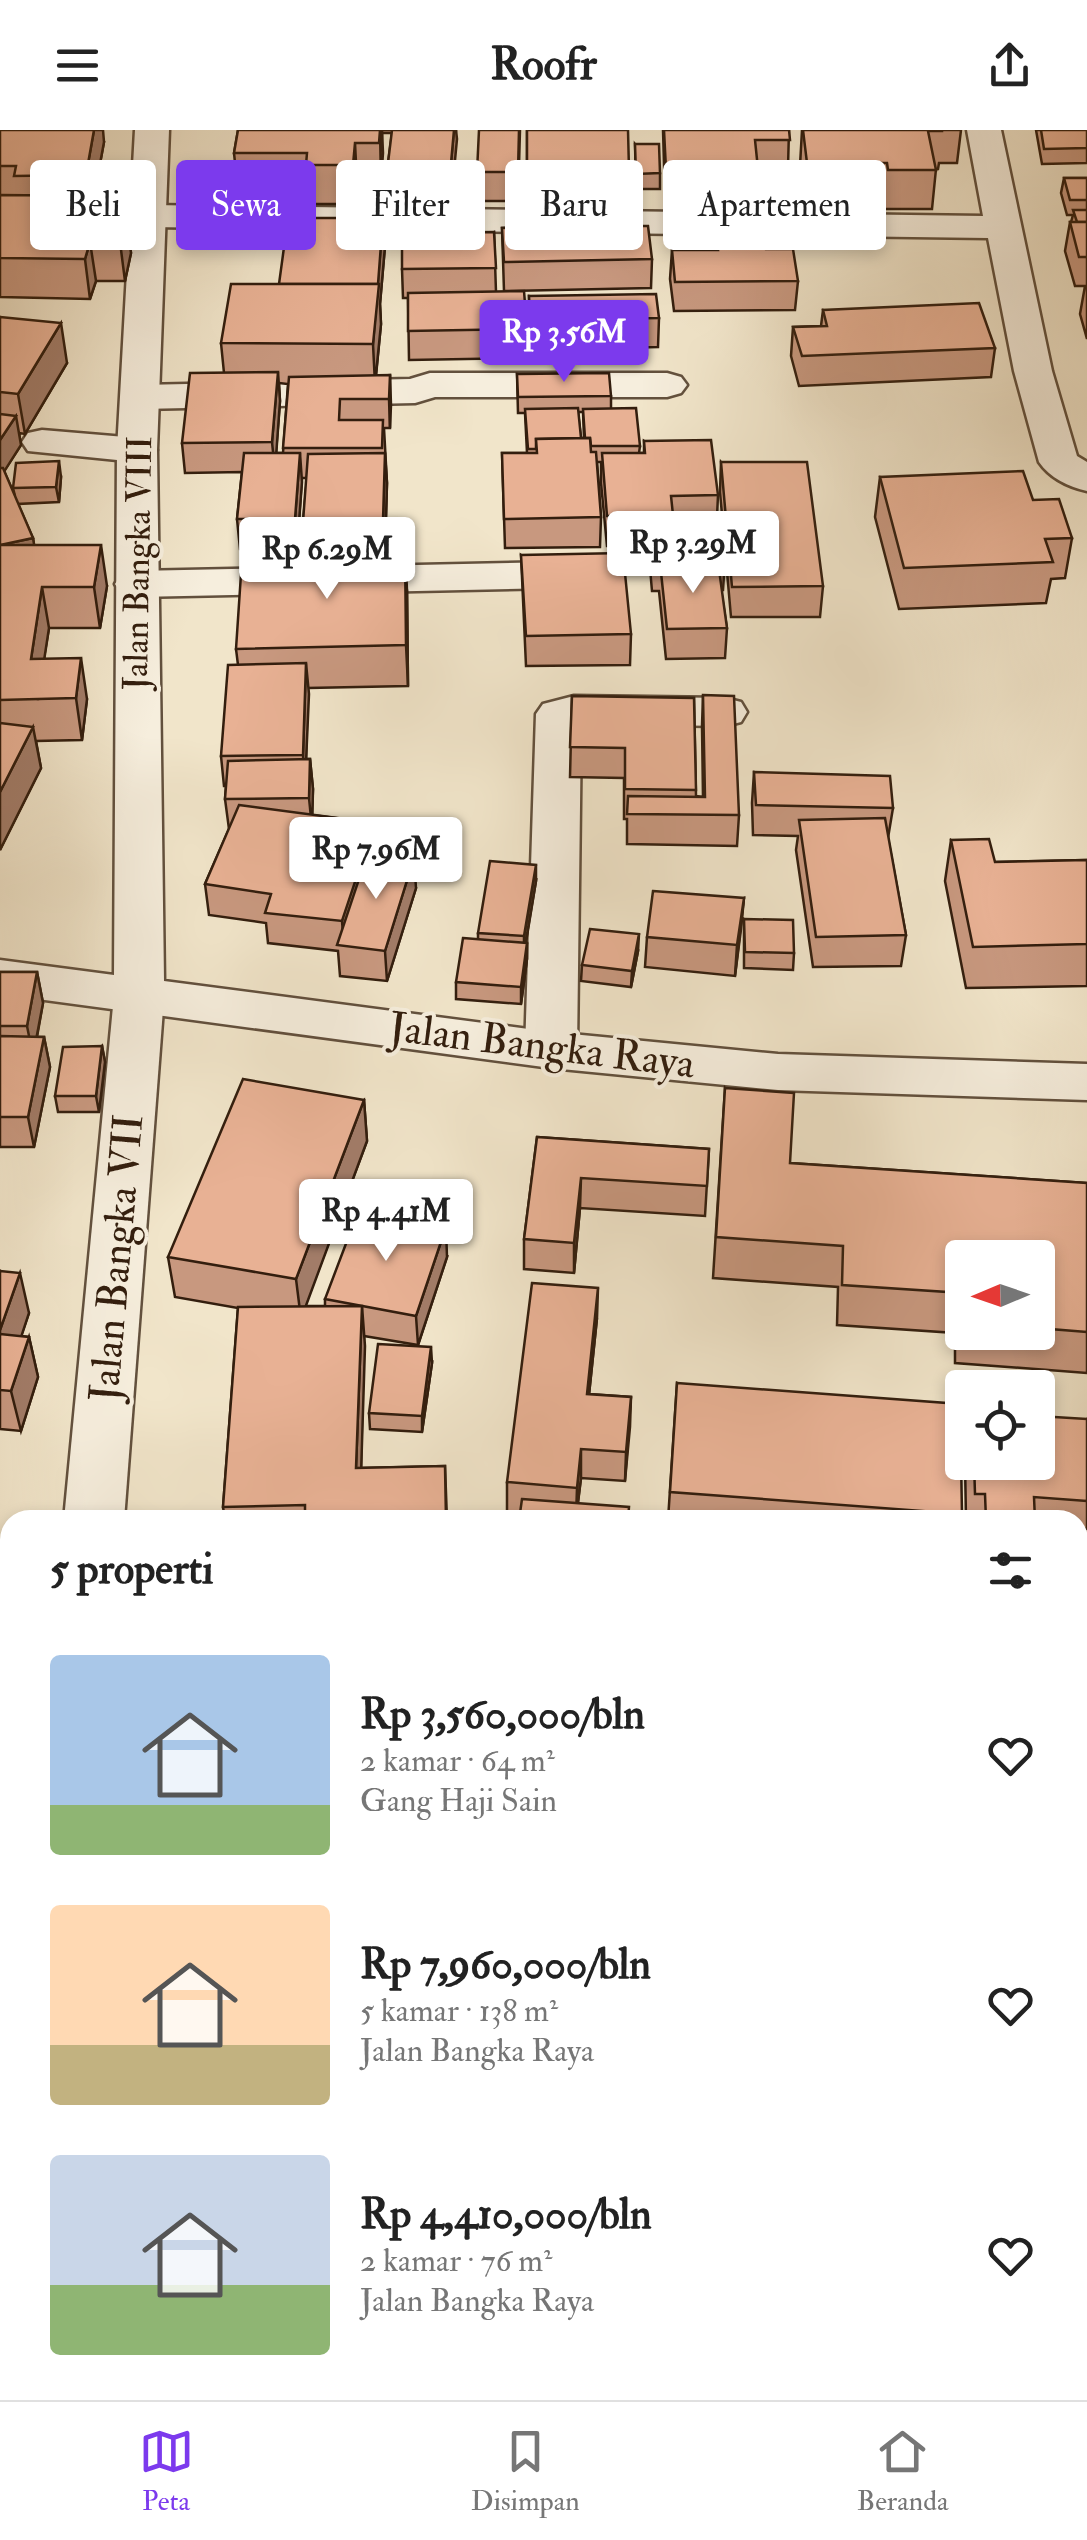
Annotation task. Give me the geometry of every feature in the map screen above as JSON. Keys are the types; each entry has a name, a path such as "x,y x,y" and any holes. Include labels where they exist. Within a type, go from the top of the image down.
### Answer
{"street":[{"name":"Jalan Bangka VIII","path":"151,160 152,130"},
{"path":"984,130 1033,371 1059,462 1087,479"},
{"path":"156,216 1001,226"},
{"name":"Jalan Bangka VIII","path":"139,996 137,450 148,250"},
{"path":"141,396 415,392 430,385 667,385"},
{"path":"42,442 137,450"},
{"path":"136,584 606,574"},
{"path":"551,1050 559,714 574,710 725,712"},
{"name":"Jalan Bangka Raya","path":"0,978 551,1050 778,1072 1087,1082"},
{"name":"Jalan Bangka VII","path":"95,1510 139,996"}],"building":[{"path":"0,130 94,130 89,160 30,160 30,176 14,176 16,166 0,166"},
{"path":"238,130 380,130 379,143 355,143 353,160 336,160 336,165 316,165 316,160 306,160 307,153 234,153"},
{"path":"392,130 454,130 451,160 388,160"},
{"path":"479,130 519,130 518,160 505,160 505,172 485,172 485,160 478,160"},
{"path":"527,130 628,130 629,160 527,160"},
{"path":"664,130 789,130 790,140 755,140 757,160 666,160"},
{"path":"803,130 942,130 928,131 936,170 888,170 886,160 807,160"},
{"path":"1041,130 1087,130 1087,148 1044,149"},
{"path":"635,144 659,144 660,173 643,174 643,160 636,160"},
{"path":"1064,178 1087,178 1087,200 1070,200"},
{"path":"0,195 30,195 30,250 88,250 85,259 0,258"},
{"path":"1073,210 1087,210 1087,222 1077,222"},
{"path":"316,218 336,218 336,250 381,250 378,284 279,284 284,250 316,250"},
{"path":"1070,222 1087,222 1087,257 1079,257"},
{"path":"643,226 648,226 652,259 504,262 502,228 505,250 643,250"},
{"path":"485,232 494,232 496,268 402,269 402,250 485,250"},
{"path":"672,250 793,250 798,281 675,282"},
{"path":"231,284 379,284 373,344 221,343"},
{"path":"524,291 527,329 408,331 408,293"},
{"path":"656,294 659,318 530,320 529,296"},
{"path":"979,303 995,348 802,356 793,327 827,326 823,310"},
{"path":"0,317 61,323 18,394 0,392"},
{"path":"278,372 272,442 182,443 190,373"},
{"path":"609,373 611,396 518,397 517,374"},
{"path":"390,375 389,399 340,399 339,420 383,420 382,448 283,448 289,377"},
{"path":"578,408 581,438 536,439 536,449 528,449 525,409"},
{"path":"636,408 640,446 591,446 590,438 585,438 583,409"},
{"path":"0,414 16,416 0,440"},
{"path":"590,438 591,452 596,452 601,517 504,519 502,453 537,453 536,439"},
{"path":"711,440 718,495 671,496 673,515 607,516 602,453 645,453 644,441"},
{"path":"244,453 300,453 295,519 237,519"},
{"path":"385,453 383,521 303,522 308,454"},
{"path":"59,461 56,487 13,488 16,463"},
{"path":"721,462 807,462 823,586 732,587"},
{"path":"3,468 33,538 0,545"},
{"path":"1023,471 1033,500 1059,499 1072,538 1045,539 1053,562 904,568 880,477"},
{"path":"720,517 725,560 653,561 648,518"},
{"path":"0,545 101,545 94,587 42,587 31,659 81,658 76,698 0,700"},
{"path":"405,549 406,645 236,649 241,574 300,573 301,551"},
{"path":"623,553 631,634 526,636 521,555"},
{"path":"718,562 727,628 667,629 660,563"},
{"path":"306,663 303,755 221,756 228,665"},
{"path":"703,695 734,696 739,815 627,814 628,796 705,797"},
{"path":"572,696 694,698 696,790 625,789 625,748 570,747"},
{"path":"0,723 33,727 0,792"},
{"path":"310,759 309,798 225,799 228,761"},
{"path":"754,772 890,776 893,808 756,805"},
{"path":"239,805 368,822 350,869 359,870 342,921 265,913 271,894 205,884"},
{"path":"885,818 906,935 816,937 799,820"},
{"path":"989,839 995,862 1087,860 1087,944 973,947 951,840"},
{"path":"368,852 414,858 385,951 337,945"},
{"path":"490,861 536,865 524,936 478,933"},
{"path":"653,891 744,898 737,945 647,937"},
{"path":"744,919 793,920 794,953 745,952"},
{"path":"590,929 639,934 632,971 582,965"},
{"path":"463,938 527,943 521,987 456,982"},
{"path":"0,972 37,972 27,1026 0,1026"},
{"path":"0,1036 44,1037 28,1117 0,1117"},
{"path":"102,1046 96,1096 55,1096 63,1047"},
{"path":"243,1079 364,1100 296,1279 168,1257"},
{"path":"725,1088 794,1093 790,1163 1087,1183 1087,1332 1055,1329 1055,1240 945,1240 945,1292 842,1285 843,1246 716,1237"},
{"path":"537,1137 709,1149 707,1186 581,1178 574,1243 524,1239"},
{"path":"358,1212 446,1227 416,1316 325,1299"},
{"path":"0,1271 20,1273 0,1330"},
{"path":"532,1283 598,1288 587,1394 631,1397 626,1452 581,1449 577,1488 507,1482"},
{"path":"362,1306 356,1468 445,1466 446,1510 305,1510 305,1505 223,1507 238,1307"},
{"path":"0,1334 29,1337 11,1391 0,1390"},
{"path":"378,1344 431,1347 422,1416 369,1413"},
{"path":"677,1383 945,1403 945,1480 961,1480 962,1510 909,1510 670,1492"},
{"path":"1055,1417 1087,1419 1087,1501 1034,1497 1035,1510 986,1510 985,1494 975,1494 975,1480 1055,1480"},
{"path":"522,1499 629,1507 629,1510 520,1510"}]}
